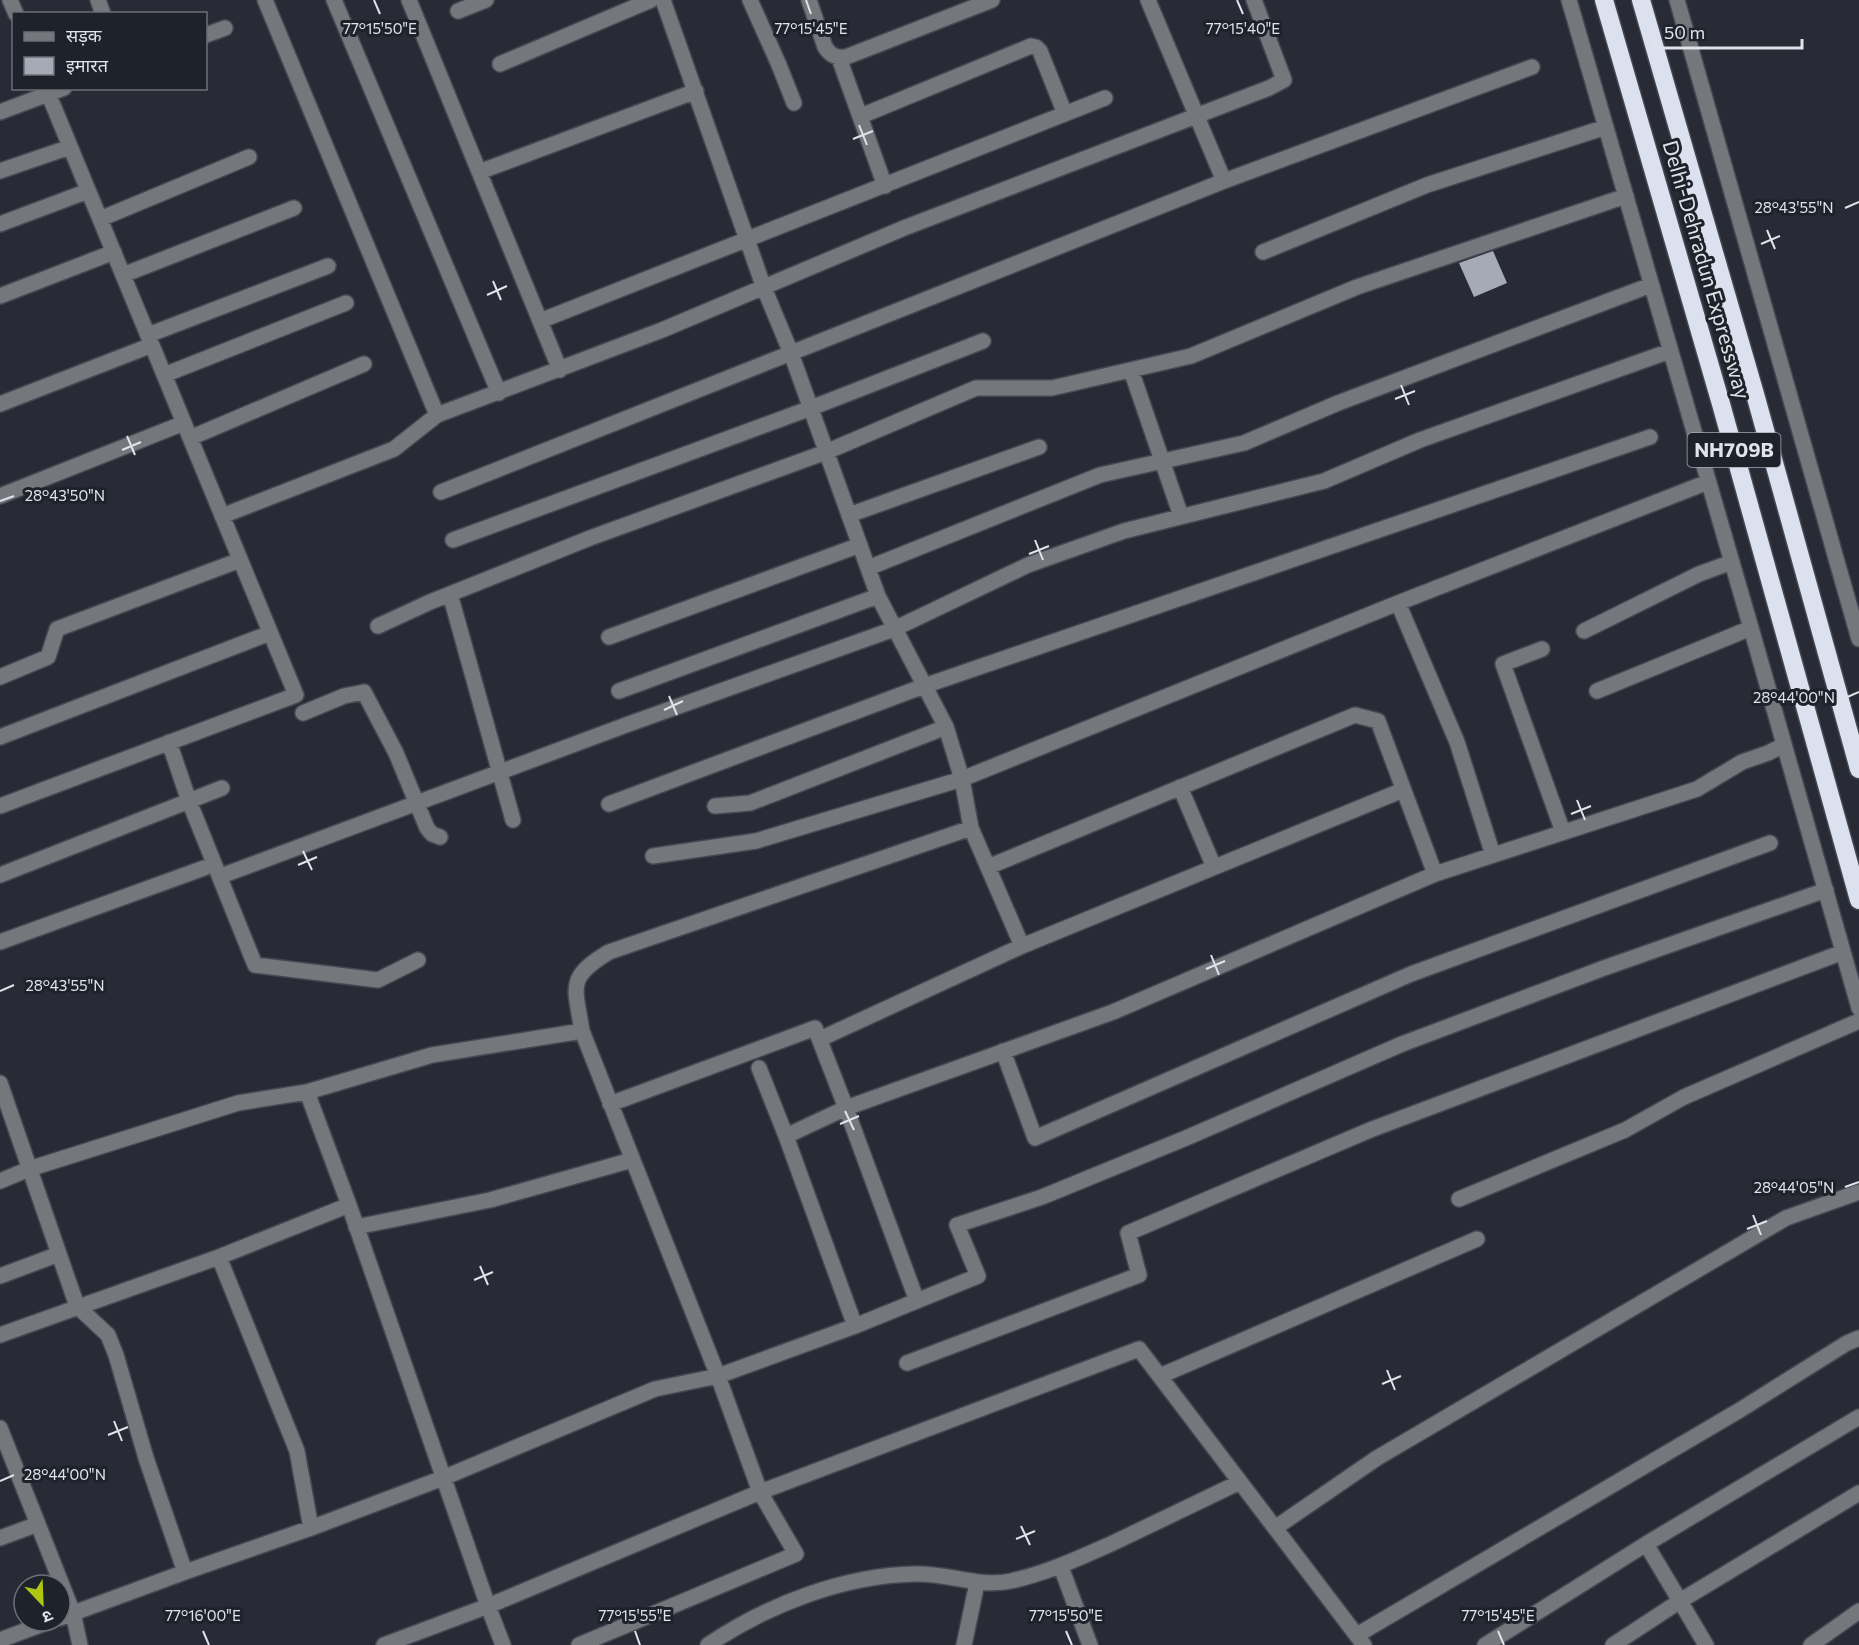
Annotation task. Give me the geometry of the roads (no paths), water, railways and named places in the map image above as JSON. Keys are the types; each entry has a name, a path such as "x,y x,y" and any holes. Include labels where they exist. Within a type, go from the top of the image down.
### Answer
{"highway":[{"name":"Delhi-Dehradun Expressway","path":"1604,0 1721,404 1859,900"},
{"name":"Delhi-Dehradun Expressway","path":"1641,0 1755,394 1859,769"}],"street":[{"path":"266,0 437,415"},
{"path":"334,0 500,393"},
{"path":"409,0 560,370"},
{"path":"458,12 486,0"},
{"path":"500,64 651,0"},
{"path":"663,0 764,288 791,353 878,596 946,727 962,779 971,828 1022,946"},
{"path":"750,0 794,103"},
{"path":"809,0 825,47 829,53 839,58 992,0"},
{"path":"1148,0 1224,181"},
{"path":"222,516 394,449 437,415 560,370 764,288 904,228 1269,88 1284,80 1254,0"},
{"path":"1569,0 1859,1008"},
{"path":"1677,0 1859,639"},
{"path":"207,35 225,28"},
{"path":"861,116 1031,46 1040,51 1065,114"},
{"path":"839,58 885,186"},
{"path":"441,492 1224,181 1532,67"},
{"path":"0,112 47,91 296,694 0,806"},
{"path":"479,172 696,91"},
{"path":"540,321 1105,98"},
{"path":"1263,252 1427,185 1606,127"},
{"path":"0,171 70,147"},
{"path":"100,219 249,157"},
{"path":"0,224 88,191"},
{"path":"378,626 450,594 590,538 826,452 976,388 1052,388 1191,356 1357,286 1626,196"},
{"path":"123,275 294,208"},
{"path":"0,296 114,252"},
{"path":"0,404 328,266"},
{"path":"868,568 1100,475 1244,443 1338,403 1651,285"},
{"path":"164,375 346,303"},
{"path":"453,540 811,408 983,341"},
{"path":"221,876 499,772 894,629 1028,565 1124,531 1324,481 1420,440 1670,351"},
{"path":"0,496 187,431 364,363"},
{"path":"1131,370 1181,516"},
{"path":"609,804 924,686 1650,437"},
{"path":"849,515 1039,447"},
{"path":"653,856 756,841 962,779 1398,603 1708,482"},
{"path":"609,637 860,545"},
{"path":"0,677 48,657 57,629 240,560"},
{"path":"1584,631 1706,572 1732,562"},
{"path":"450,594 513,820"},
{"path":"619,691 878,596"},
{"path":"1398,603 1457,742 1493,855"},
{"path":"1597,691 1751,628"},
{"path":"0,736 270,633"},
{"path":"1542,650 1503,664 1563,832"},
{"path":"303,713 344,696 364,692 396,753 427,828 432,834 440,837"},
{"path":"988,867 1355,715 1378,721 1435,874"},
{"path":"715,806 750,803 946,727"},
{"path":"169,742 189,801 255,965 378,980 418,960"},
{"path":"786,1136 846,1108 1113,1012 1435,874 1697,789 1742,762 1784,745"},
{"path":"0,875 222,788"},
{"path":"1180,788 1214,867"},
{"path":"820,1039 1022,946 1403,790"},
{"path":"579,1645 796,1554 760,1492 718,1376 582,1031 577,999 577,978 587,966 609,952 971,828"},
{"path":"1003,1051 1035,1138 1410,974 1770,843"},
{"path":"0,942 204,868"},
{"path":"72,1613 444,1478 655,1389 718,1376 855,1326 978,1276 957,1225 1042,1197 1186,1138 1402,1044 1594,972 1826,890"},
{"path":"907,1363 1139,1275 1128,1233 1370,1130 1843,952"},
{"path":"1459,1199 1625,1130 1684,1097 1859,1021"},
{"path":"610,1104 815,1028 917,1300"},
{"path":"0,1181 28,1169 238,1102 307,1092 432,1055 582,1031"},
{"path":"759,1068 855,1326"},
{"path":"0,1083 77,1306 108,1335 116,1355 146,1458 185,1572"},
{"path":"307,1092 349,1205 503,1645"},
{"path":"356,1227 490,1200 632,1160"},
{"path":"1275,1527 1377,1458 1786,1218 1859,1192"},
{"path":"0,1335 219,1257 349,1205"},
{"path":"1160,1376 1477,1239"},
{"path":"0,1276 58,1254"},
{"path":"219,1257 297,1451 311,1528"},
{"path":"384,1645 488,1606 760,1492 1139,1349 1361,1640 1847,1343 1859,1338"},
{"path":"1485,1645 1646,1544 1859,1417"},
{"path":"0,1428 38,1524 53,1573"},
{"path":"708,1645 741,1624 781,1606 823,1590 875,1578 917,1574 996,1584 1061,1567 1240,1482"},
{"path":"1613,1645 1680,1601 1855,1495 1859,1511"},
{"path":"0,1538 38,1524"},
{"path":"1646,1544 1706,1645"},
{"path":"1061,1567 1090,1645"},
{"path":"964,1645 976,1583"},
{"path":"1811,1645 1859,1611"},
{"path":"72,1628 80,1645"},
{"path":"0,1640 19,1633"}]}
